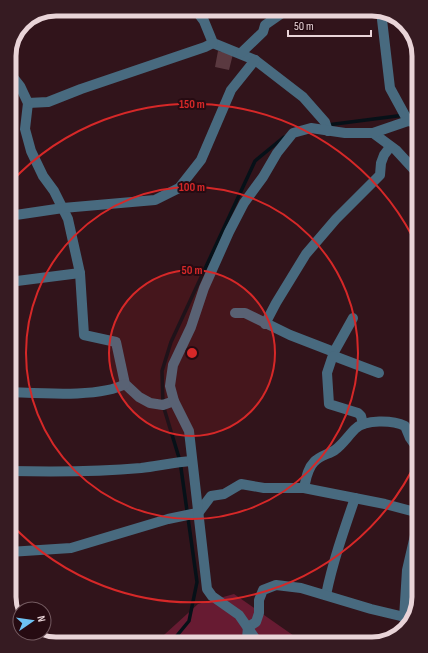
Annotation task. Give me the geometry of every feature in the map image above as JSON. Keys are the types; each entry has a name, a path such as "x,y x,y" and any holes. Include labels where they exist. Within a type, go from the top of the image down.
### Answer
{"street":[{"path":"200,16 204,21 213,43"},
{"path":"241,53 263,32 265,25 278,16"},
{"path":"382,17 390,88 408,120"},
{"path":"28,103 48,102 213,43 241,53 255,60 303,97 325,122 328,131"},
{"path":"16,215 63,208 155,200 178,188 200,160 231,90 255,60"},
{"path":"16,81 28,103 25,129 31,151 43,176 54,190 68,219 80,273 84,335 116,342 125,384 139,397 150,403 162,405 174,401"},
{"path":"254,637 239,615 212,596 207,589 189,432 174,401 170,386 173,365 191,327 204,288 229,232 244,203 263,177 277,153 293,133 310,128 345,133 373,133 408,120 412,121"},
{"path":"373,133 396,150 412,167"},
{"path":"265,324 306,254 336,219 380,175 384,155 390,147"},
{"path":"16,281 80,273"},
{"path":"235,313 245,313 265,324 379,373"},
{"path":"353,318 334,354 327,373 329,404 358,413 364,424"},
{"path":"16,392 89,393 118,389 125,384"},
{"path":"304,488 309,469 314,462 335,449 356,428 364,424 385,421 398,422 405,426 412,441"},
{"path":"16,471 74,473 141,468 170,462 192,460"},
{"path":"16,552 71,548 198,512 211,496 224,494 241,484 264,488 304,488 412,511"},
{"path":"326,595 342,533 355,498"},
{"path":"409,613 407,570 412,548"},
{"path":"248,627 256,622 259,613 259,600 263,590 276,584 301,588 371,609 407,617"},
{"path":"247,637 248,627"}],"shaded area":[{"path":"234,594 296,637 162,637 198,604"}],"building":[{"path":"218,51 233,54 229,70 215,67"}],"waterway":[{"path":"327,125 405,115 412,111"},
{"path":"176,637 189,621 197,582 180,461 163,405 162,371 171,342 255,161 284,137"}]}
